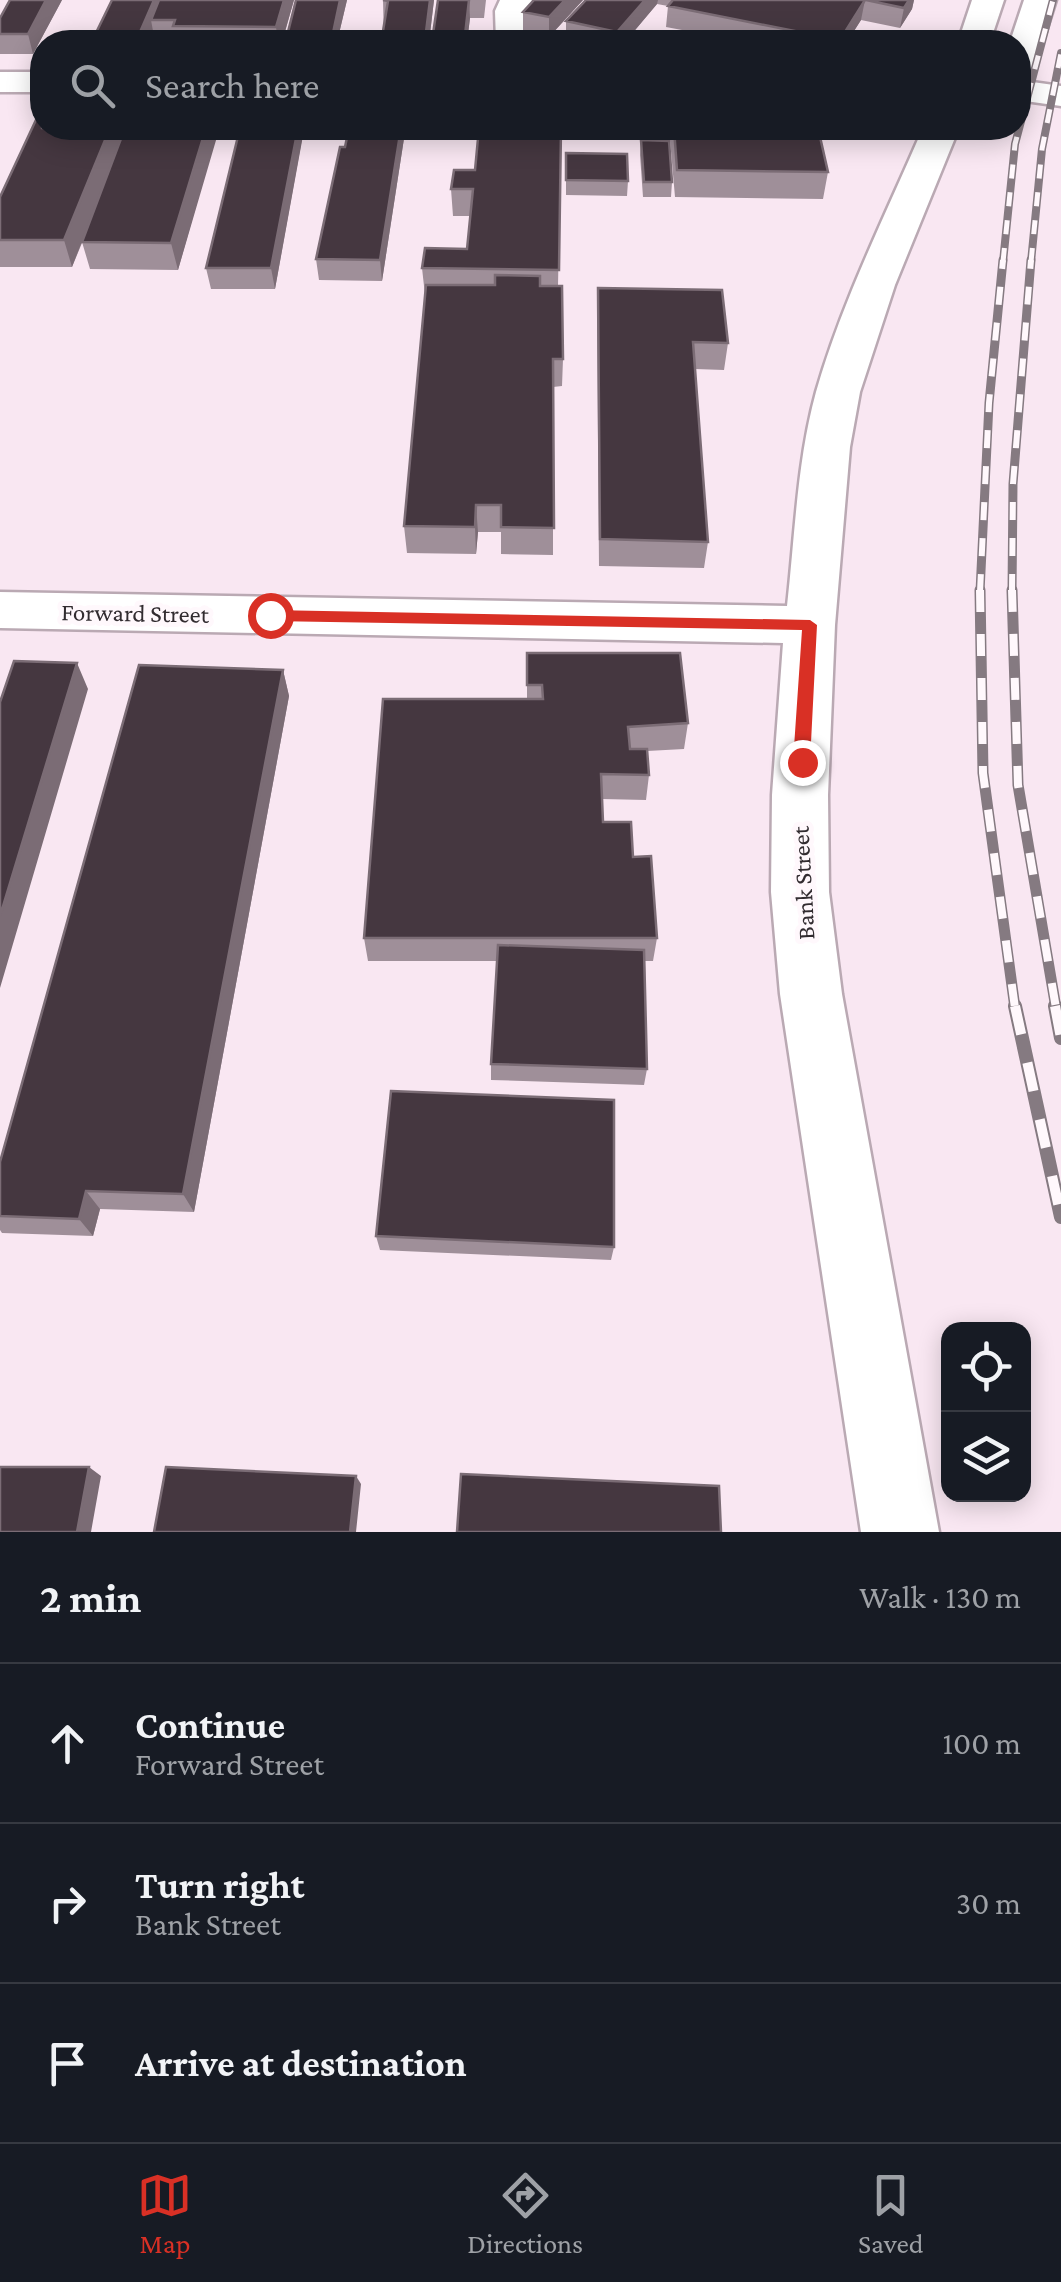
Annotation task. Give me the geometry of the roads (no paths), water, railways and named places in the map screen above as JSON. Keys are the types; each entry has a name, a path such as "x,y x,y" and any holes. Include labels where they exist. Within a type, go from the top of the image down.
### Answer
{"street":[{"path":"512,30 516,0"},
{"path":"978,30 988,0"},
{"path":"1031,76 1040,0"},
{"path":"0,82 30,82"},
{"name":"Bank Street","path":"900,1532 810,994 800,892 800,795 810,625 827,448 838,392 874,285 936,140"},
{"name":"Forward Street","path":"0,610 810,625"}],"railway":[{"path":"1031,83 1053,0"},
{"path":"1031,262 1042,149 1061,53"},
{"path":"1003,262 1016,140"},
{"path":"980,591 989,403 1003,260"},
{"path":"1012,590 1013,484 1031,260"},
{"path":"1012,590 1018,785 1056,1008"},
{"path":"980,591 983,773 1015,1008"},
{"path":"1015,1006 1061,1217"},
{"path":"1055,1006 1061,1038"}]}
